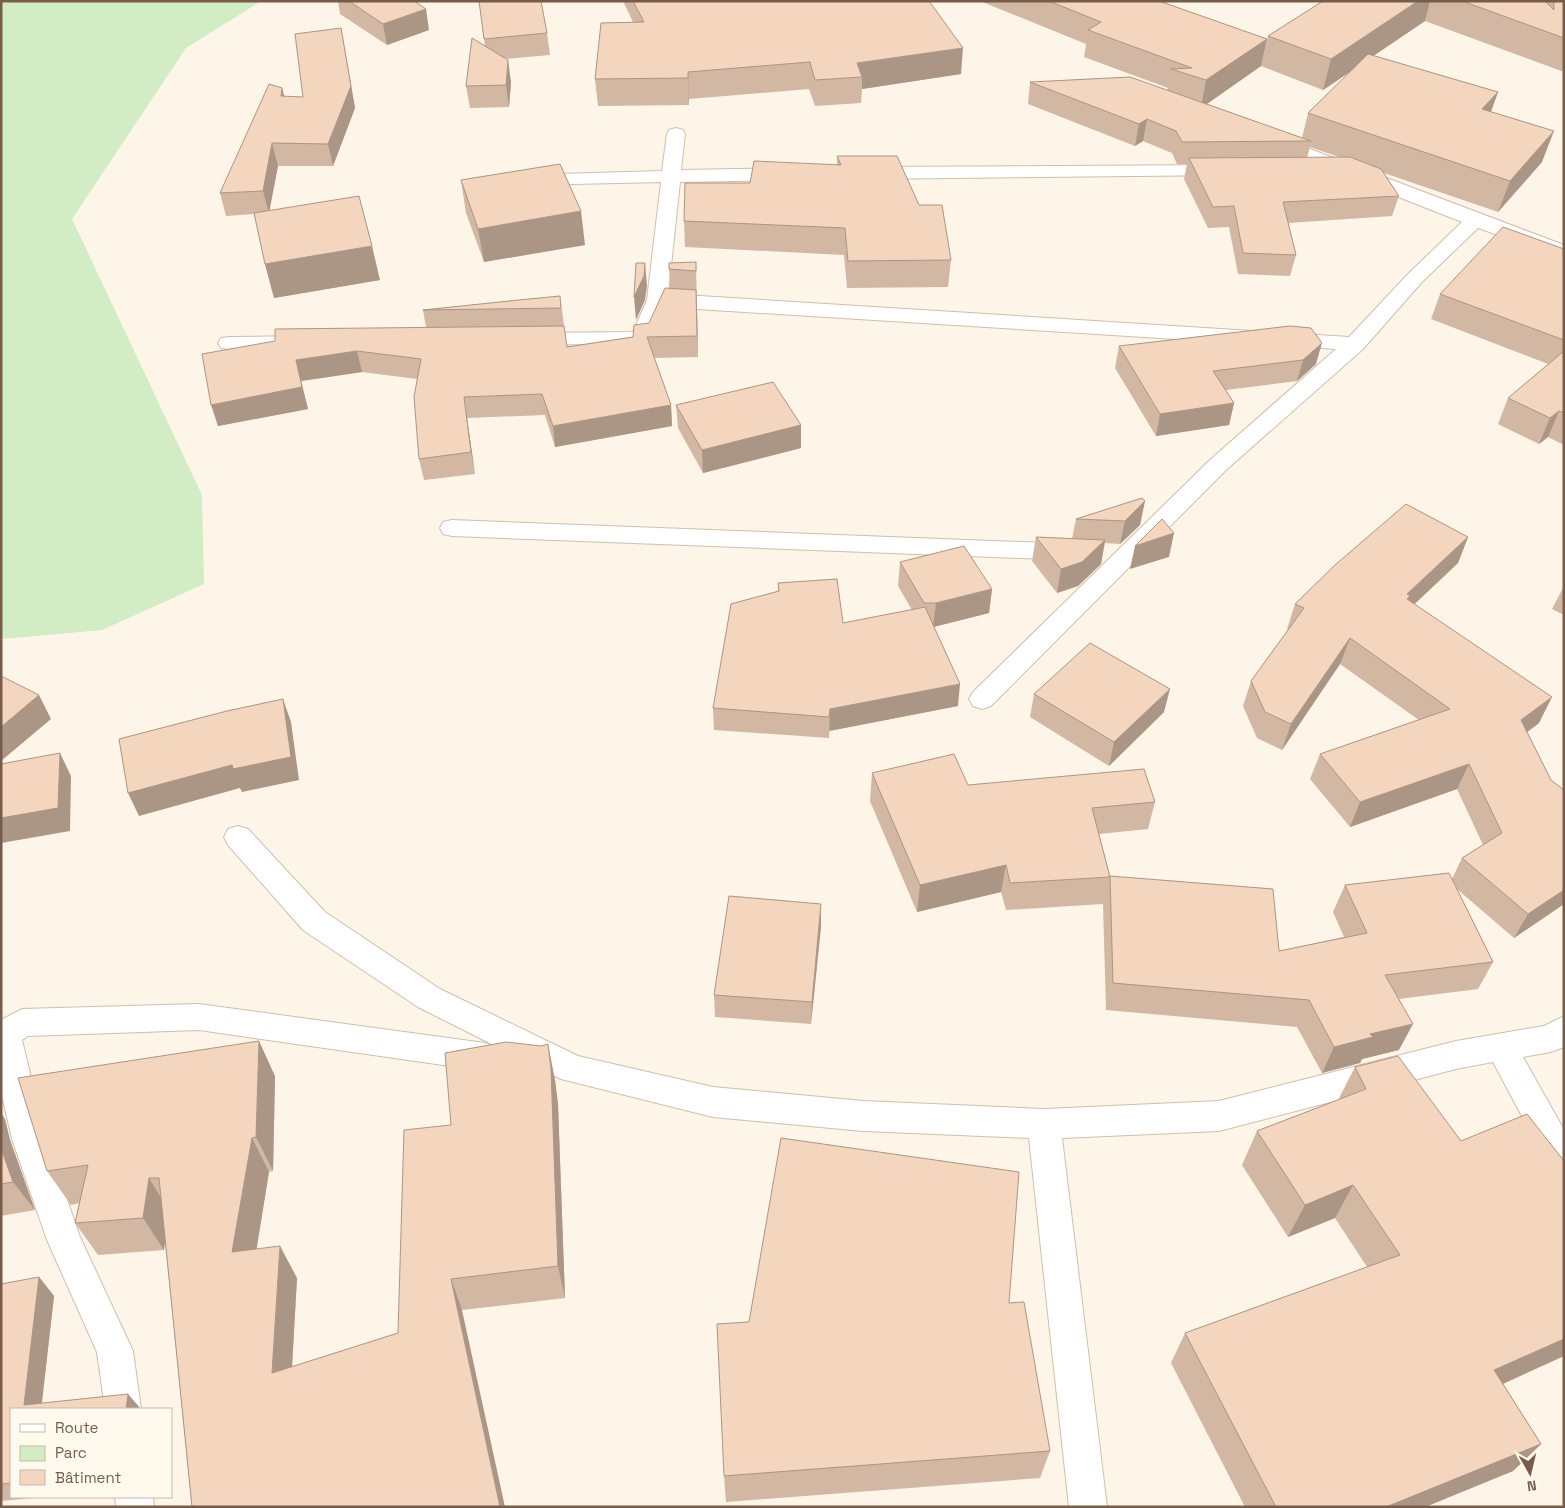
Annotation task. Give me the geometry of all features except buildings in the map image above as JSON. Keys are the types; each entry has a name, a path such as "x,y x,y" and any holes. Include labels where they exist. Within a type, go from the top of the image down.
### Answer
{"street":[{"path":"514,339 641,338 657,300 676,134"},
{"path":"1254,134 1475,220 1564,252"},
{"path":"1298,170 1348,170"},
{"path":"851,174 1238,171"},
{"path":"525,179 811,174"},
{"path":"982,699 1218,466 1355,344 1415,278 1475,220"},
{"path":"657,300 1355,344"},
{"path":"229,343 317,342"},
{"path":"452,528 1128,555"},
{"path":"238,837 314,921 430,998 572,1069"},
{"path":"123,1408 114,1351 64,1240 29,1138 6,1044 7,1033 22,1023 199,1017 572,1069 713,1102 863,1116 1044,1124 1219,1116 1456,1055 1551,1038 1564,1029"},
{"path":"1502,1047 1515,1075 1564,1162"},
{"path":"1044,1124 1088,1507"}],"green space":[{"path":"1,1 261,1 186,48 72,219 202,495 204,584 102,630 1,639"}]}
